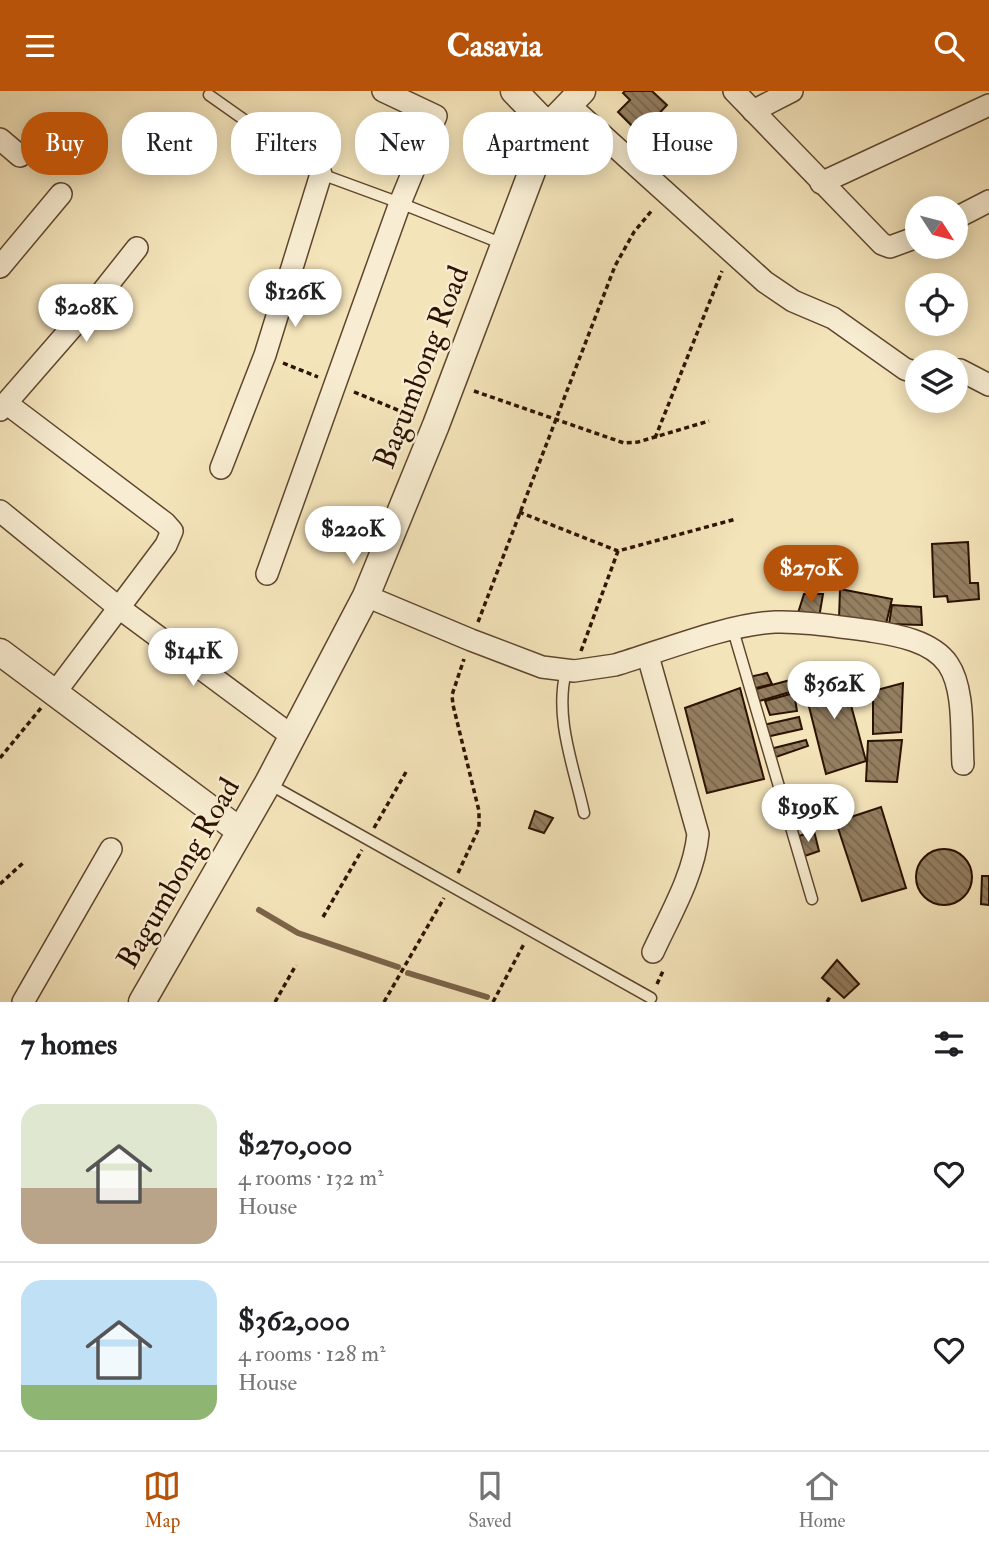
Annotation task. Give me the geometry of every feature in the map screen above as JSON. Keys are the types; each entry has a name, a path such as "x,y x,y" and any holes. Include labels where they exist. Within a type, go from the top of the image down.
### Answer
{"street":[{"path":"267,574 400,203 436,116 383,91"},
{"path":"514,91 535,112"},
{"path":"734,91 882,244 890,247 905,241"},
{"path":"753,111 792,91"},
{"path":"576,98 667,194 779,292 833,318 905,369"},
{"name":"Bagumbong Road","path":"563,112 576,98"},
{"path":"821,183 989,105"},
{"path":"0,139 20,156"},
{"path":"221,468 265,355 321,175"},
{"name":"Bagumbong Road","path":"142,1002 268,783 366,596 452,383 531,175"},
{"path":"0,266 61,194"},
{"path":"968,212 989,201"},
{"path":"54,694 166,545 172,531 165,523 3,406 95,301 137,248"},
{"path":"968,374 989,385"},
{"path":"0,511 118,607 292,736"},
{"path":"366,596 522,661 570,671 596,669 733,630 774,622 885,633 914,641 932,649 947,663 958,684 963,764"},
{"path":"0,652 240,831"},
{"path":"648,656 698,834 690,868 653,952"},
{"path":"23,1002 111,849"}],"lane":[{"path":"209,95 233,112"},
{"path":"324,175 503,244"},
{"path":"733,630 812,899"},
{"path":"570,671 561,703 563,723 584,813"},
{"path":"268,783 651,998"}],"path":[{"path":"384,1002 450,887 479,828 479,811 452,695 519,512 623,248 667,194"},
{"path":"655,438 730,250"},
{"path":"452,383 624,443 655,438 709,421"},
{"path":"519,512 618,551 736,519"},
{"path":"570,671 618,551"},
{"path":"0,758 54,694"},
{"path":"323,917 406,772"},
{"path":"0,884 23,863"},
{"path":"493,1002 531,932"},
{"path":"275,1002 296,965"},
{"path":"827,1002 830,997"}],"building":[{"path":"652,91 667,105 660,112 627,112 627,121 618,112 630,100 623,93"},
{"path":"968,542 970,583 978,583 979,599 948,602 947,596 934,597 932,544"},
{"path":"840,589 892,599 886,624 839,619"},
{"path":"804,594 823,594 819,618 798,613"},
{"path":"892,605 921,607 922,625 889,624"},
{"path":"841,668 866,761 826,774 802,679"},
{"path":"767,673 772,684 752,689 749,677"},
{"path":"794,679 797,690 756,702 753,690"},
{"path":"903,683 901,732 873,734 873,691"},
{"path":"740,688 764,779 707,793 685,708"},
{"path":"794,693 797,711 770,715 765,701"},
{"path":"799,717 802,729 766,737 763,725"},
{"path":"806,740 808,746 773,758 770,749"},
{"path":"902,740 897,782 866,781 868,741"},
{"path":"881,807 906,888 862,901 836,822"},
{"path":"535,811 553,818 544,833 529,828"},
{"path":"814,831 819,851 802,857 796,837"},
{"path":"944,849 955,851 964,857 970,866 970,888 964,897 955,903 944,905 933,903 924,897 918,888 916,877 918,866 924,857 933,851"},
{"path":"982,876 989,876 989,905 981,904"},
{"path":"837,960 859,984 844,998 822,978"}],"waterway":[{"path":"259,910 298,933 398,967"},
{"path":"408,973 487,997"}]}
